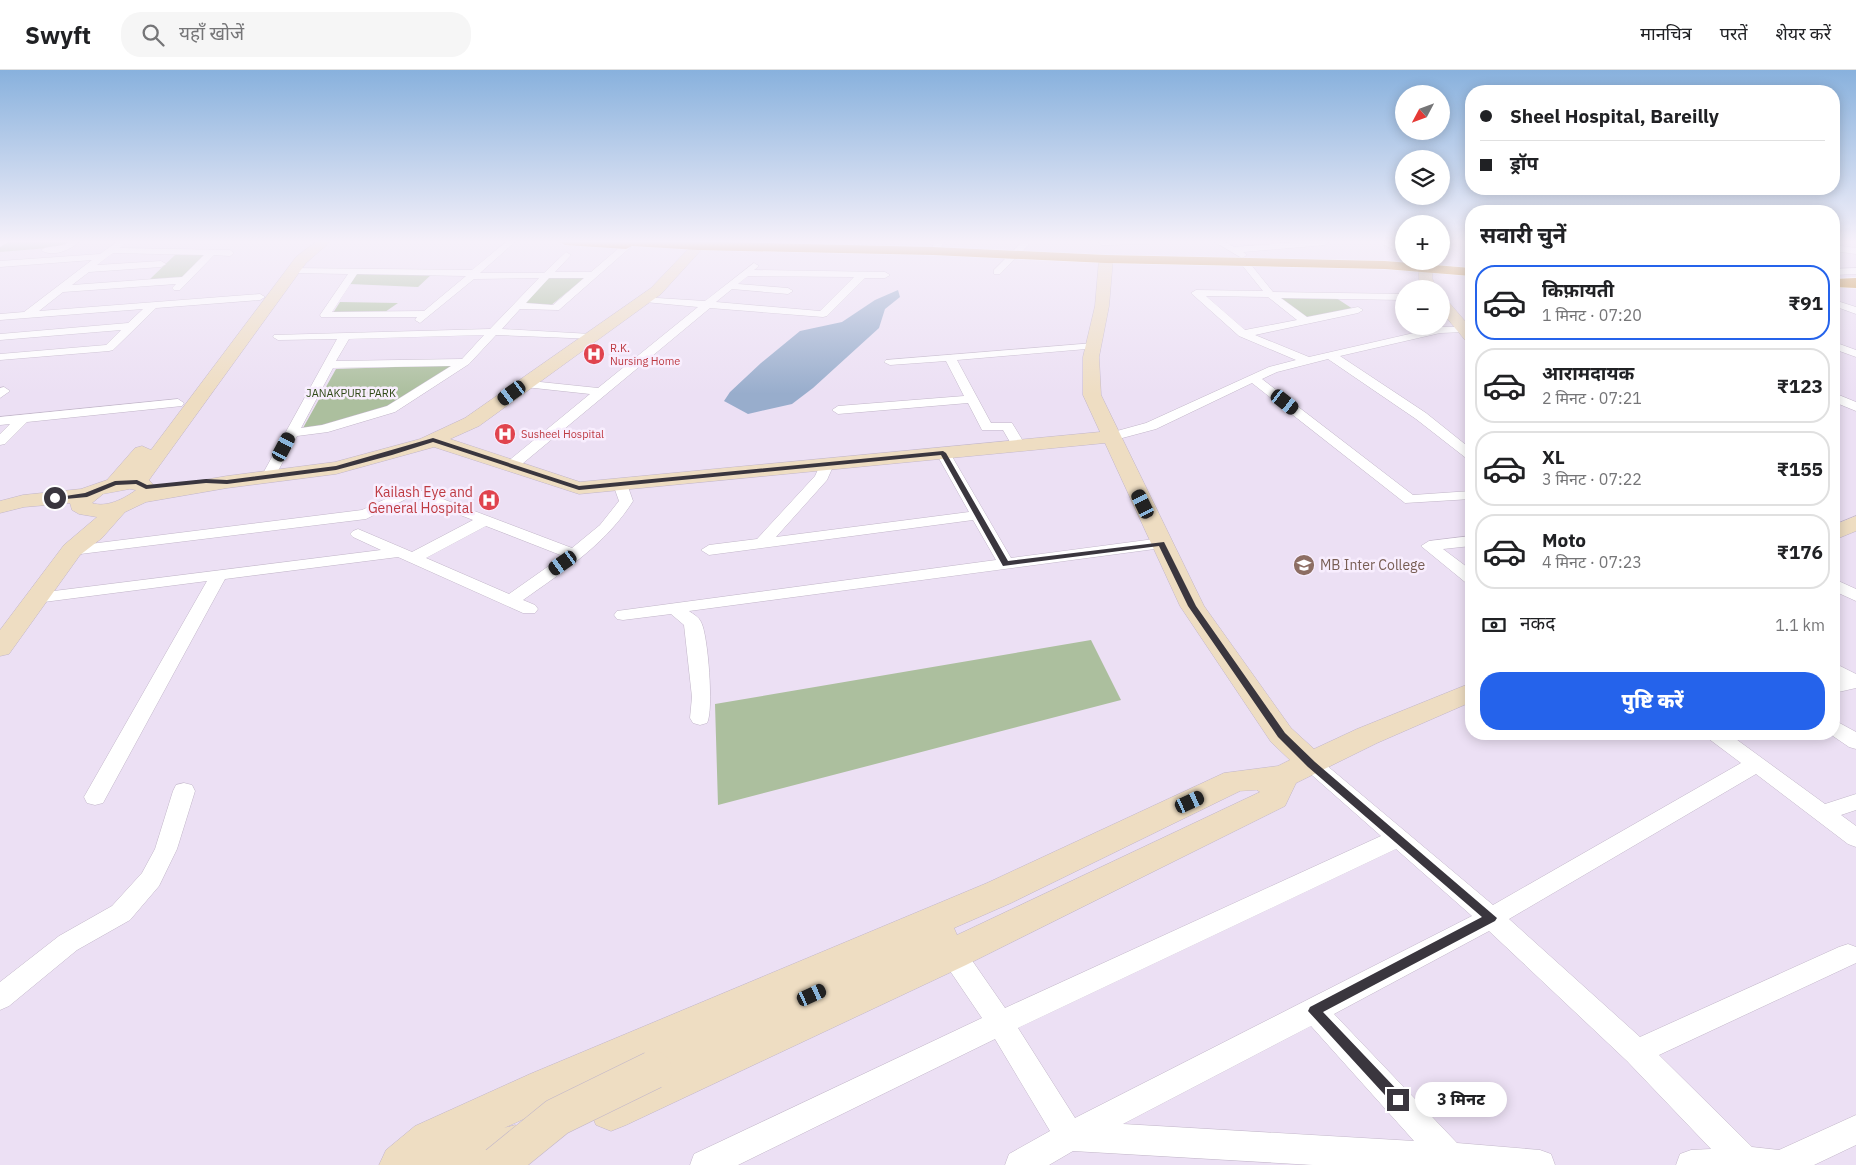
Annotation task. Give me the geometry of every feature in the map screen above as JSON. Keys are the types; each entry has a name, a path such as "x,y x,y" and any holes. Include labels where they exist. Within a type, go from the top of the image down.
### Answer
{"street":[{"path":"27,315 55,292"},
{"path":"0,357 109,348 171,292"},
{"path":"72,550 70,537 86,503 115,483 232,338 264,292"},
{"path":"0,648 72,550 94,533 118,507 141,489 278,292"},
{"path":"340,292 325,315 427,314"},
{"path":"404,334 452,292"},
{"path":"292,433 323,430 391,409 465,362 530,292"},
{"path":"516,306 555,308 574,292"},
{"path":"115,483 141,489 227,482 336,468 390,454 433,440 472,422 654,292"},
{"path":"511,466 723,292"},
{"path":"769,309 787,292"},
{"path":"645,299 823,314 845,292"},
{"path":"402,1165 467,1160 566,1131 953,954 1274,798 1284,776 1282,735 1192,606 1092,395 1091,357 1102,306 1103,292"},
{"path":"1306,360 1243,334 1196,293 1395,296"},
{"path":"1270,294 1305,321"},
{"path":"0,317 260,297"},
{"path":"1840,304 1856,311"},
{"path":"1243,334 1358,310"},
{"path":"1450,312 1465,330"},
{"path":"0,337 132,326"},
{"path":"433,440 579,488 1111,437 1151,426 1273,369 1330,354 1440,330 1465,333"},
{"path":"278,337 492,332 590,337"},
{"path":"268,477 345,335"},
{"path":"890,362 1094,346"},
{"path":"1840,347 1856,354"},
{"path":"1330,354 1421,416 1465,450"},
{"path":"0,371 18,356"},
{"path":"950,357 986,427 1007,426 1019,446"},
{"path":"329,366 465,362"},
{"path":"1253,378 1410,500 1465,495"},
{"path":"525,383 601,392"},
{"path":"838,410 972,399"},
{"path":"1840,400 1856,407"},
{"path":"0,421 178,403"},
{"path":"0,441 23,419"},
{"path":"943,453 1006,564"},
{"path":"762,543 822,477 827,464"},
{"path":"511,601 575,555 620,513 626,501 620,484"},
{"path":"72,550 366,514 411,491 575,555"},
{"path":"0,508 18,510 86,503 118,507"},
{"path":"348,559 366,514"},
{"path":"709,550 978,515"},
{"path":"36,598 348,559 407,555 484,520"},
{"path":"1840,530 1856,523"},
{"path":"358,534 529,609"},
{"path":"1465,542 1429,546 1465,573"},
{"path":"623,615 1162,543"},
{"path":"94,797 219,575"},
{"path":"1840,587 1856,596"},
{"path":"674,608 693,623 702,697 700,718"},
{"path":"1840,673 1856,682"},
{"path":"1840,686 1856,682"},
{"path":"498,1165 557,1117 1367,736 1465,695"},
{"path":"1840,731 1856,742"},
{"path":"1724,740 1856,838"},
{"path":"1020,1165 1070,1136 1491,918 1757,764"},
{"path":"402,1165 430,1141 554,1084 999,893 1235,781 1284,776 1398,838 1491,918 1637,1052 1746,1163"},
{"path":"0,998 68,943 121,912 151,879 166,848 184,791"},
{"path":"1821,813 1856,802"},
{"path":"705,1165 1000,1023 1398,838"},
{"path":"953,954 1000,1023 1070,1136"},
{"path":"1637,1052 1848,955"},
{"path":"1314,1011 1450,1158"},
{"path":"1691,1165 1746,1163 1780,1165 1856,1130"},
{"path":"1070,1136 1540,1165"}],"green space":[{"path":"533,292 567,292 550,306 520,305"},
{"path":"1274,295 1333,296 1353,309 1306,319"},
{"path":"340,302 398,303 385,312 333,313"},
{"name":"JANAKPURI PARK","path":"454,365 397,403 327,426 303,428 336,369"},
{"path":"1091,640 1121,700 718,805 715,704"}],"water":[{"path":"893,292 899,292 900,297 885,309 879,328 813,388 792,404 748,414 724,401 730,392 761,363 800,331 842,322 875,300"}],"place":[{"name":"R.K. Nursing Home","path":"594,354"},
{"name":"Susheel Hospital","path":"505,434"},
{"name":"Kailash Eye and General Hospital","path":"489,500"},
{"name":"MB Inter College","path":"1304,565"}],"route":[{"path":"55,498 87,495 115,483 137,482 146,487 206,481 227,482 336,468 390,454 433,440 579,488 943,453 1006,564 1162,543 1192,606 1282,735 1312,764 1491,918 1314,1011 1398,1100"}]}
